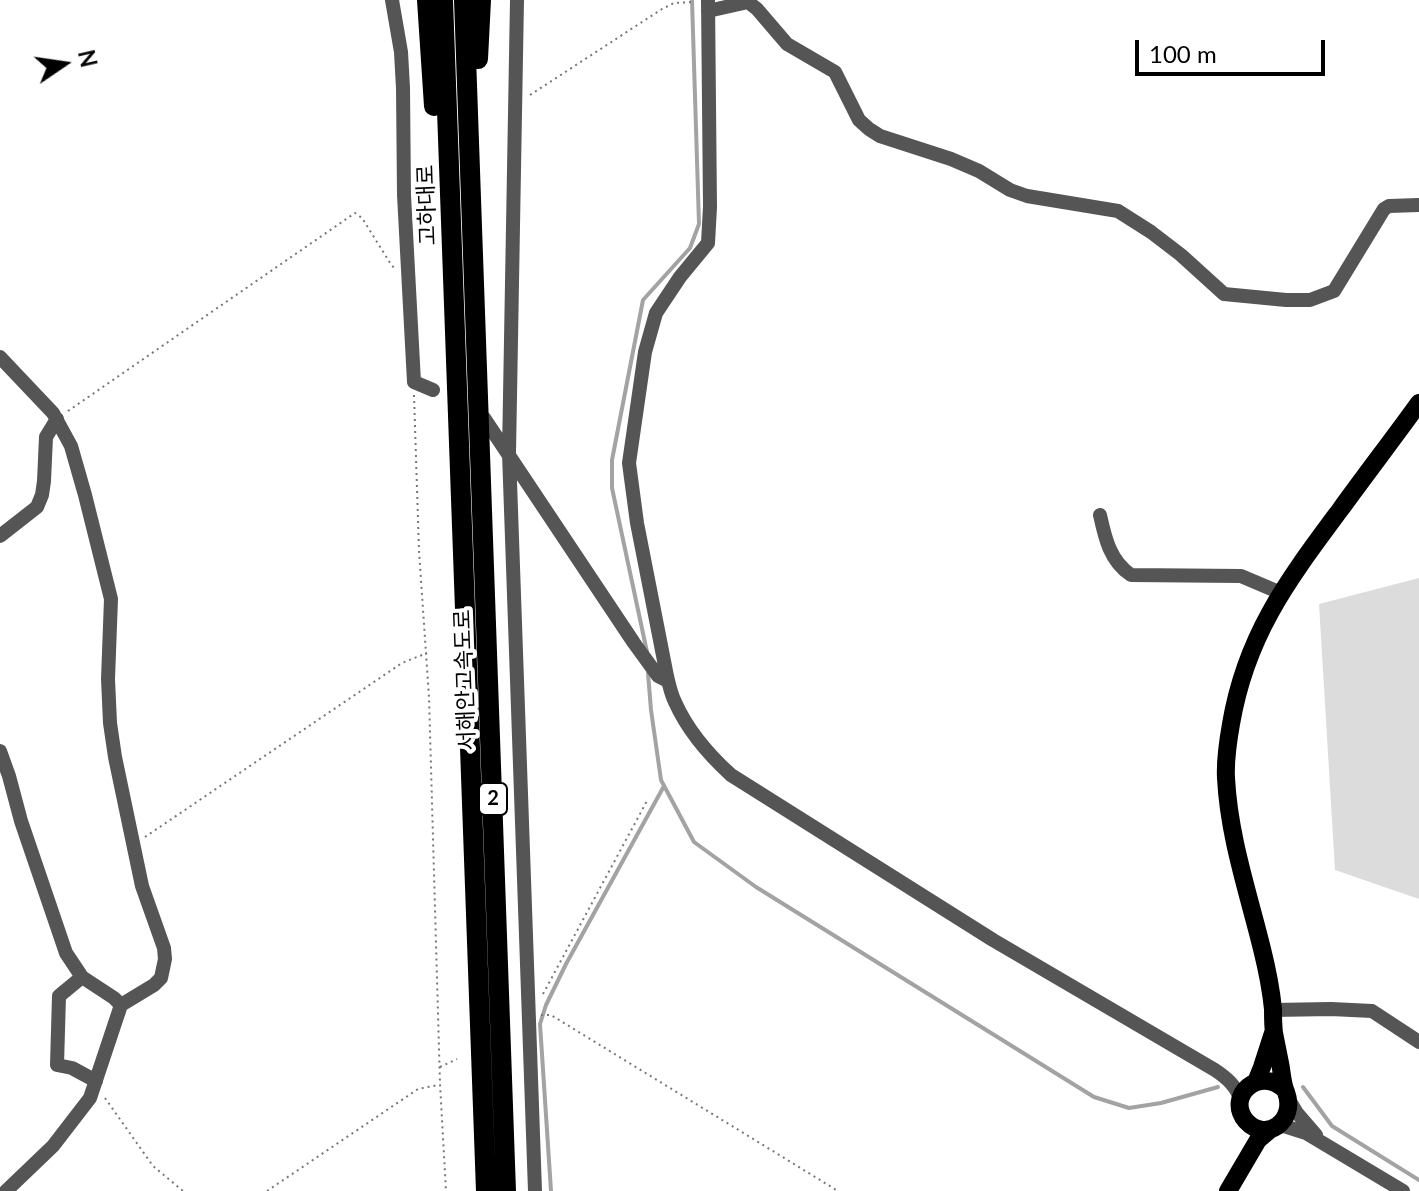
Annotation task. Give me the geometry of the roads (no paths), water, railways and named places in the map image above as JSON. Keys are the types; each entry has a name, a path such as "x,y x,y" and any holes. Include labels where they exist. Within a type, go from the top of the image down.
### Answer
{"highway":[{"path":"427,0 474,411"},
{"name":"고하대로","path":"443,0 474,411"},
{"name":"고하대로","path":"464,0 474,411"},
{"path":"474,411 481,0"},
{"name":"서해안고속도로","path":"474,411 486,1191"},
{"name":"서해안고속도로","path":"474,411 506,1191"}],"main road":[{"path":"1228,1191 1258,1140 1284,1120 1288,1113 1274,1031 1270,983 1230,824 1225,774 1235,704 1256,639 1281,593 1419,403"},
{"path":"1241,1166 1248,1140 1242,1108 1243,1093 1256,1082 1274,1031"},
{"path":"1256,1082 1272,1081 1286,1094"},
{"path":"1242,1108 1255,1127 1271,1129"}],"street":[{"path":"392,0 401,52 404,195 414,382 433,390"},
{"path":"517,0 509,453 535,1191"},
{"path":"1242,1108 1238,1092 1229,1079 993,940 731,775 705,748 674,700 637,523 629,463 645,352 656,313 708,243 706,4 748,2 787,44 835,72 859,120 880,136 951,159 1027,196 1118,211 1181,255 1224,294 1286,300 1310,300 1324,296 1334,291 1384,209 1389,206 1419,205"},
{"path":"0,357 45,403 71,446 111,599 108,679 115,757 142,886 164,948 161,978 121,1005 90,1098 53,1146 6,1191"},
{"path":"474,411 509,453 634,643 658,676 668,681"},
{"path":"0,536 37,507 44,481 46,437 57,419"},
{"path":"1100,515 1109,548 1120,567 1131,575 1241,576 1281,593"},
{"path":"0,751 6,786 66,953 82,977 121,1005"},
{"path":"82,977 59,996 57,1065 72,1068 95,1083"},
{"path":"1273,1010 1372,1011 1419,1042"},
{"path":"1215,1070 1256,1082"},
{"path":"1286,1094 1297,1113 1322,1141"},
{"path":"1271,1129 1284,1126 1297,1129 1403,1191"}],"waterway":[{"path":"647,652 612,488 612,460 643,300 690,248 699,224 692,0"},
{"path":"648,673 661,780 694,842 756,887 1094,1097 1129,1108 1161,1103 1218,1087"},
{"path":"551,1191 540,1024 566,964 664,786"},
{"path":"1303,1087 1332,1126 1419,1180"}]}
